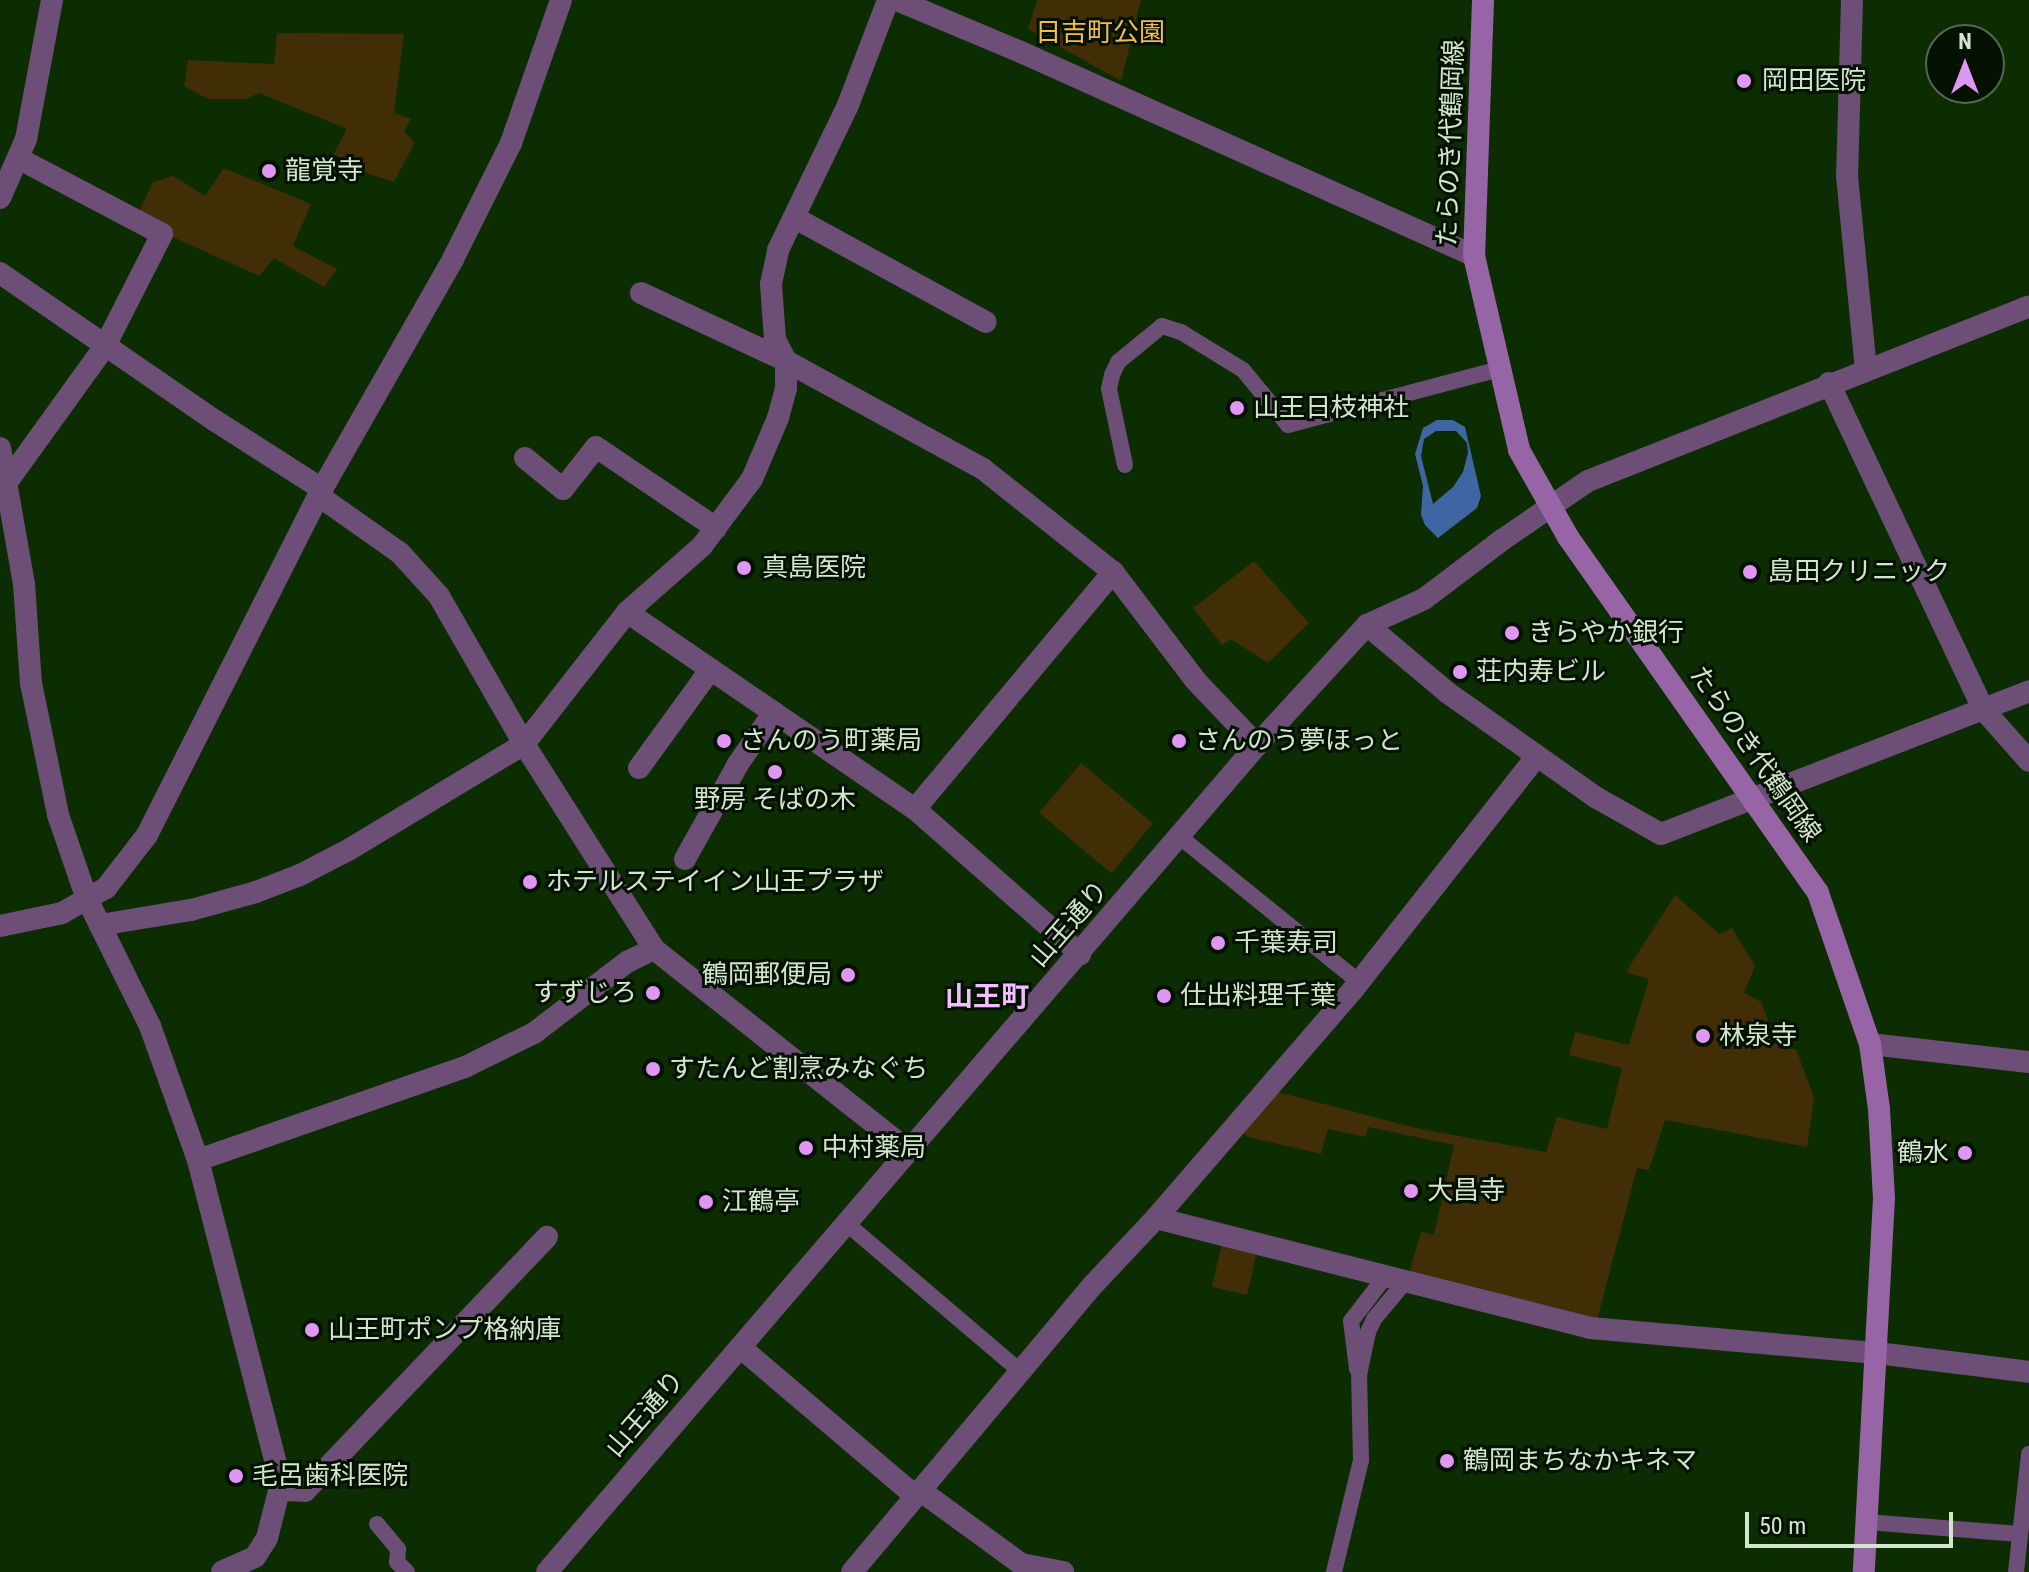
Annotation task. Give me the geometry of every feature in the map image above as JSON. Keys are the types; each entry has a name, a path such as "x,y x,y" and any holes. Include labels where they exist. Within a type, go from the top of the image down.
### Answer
{"main road":[{"name":"たらのき代鶴岡線","path":"1483,0 1474,256 1519,450 1549,507 1818,893 1870,1044 1884,1159 1864,1572"}],"street":[{"path":"0,198 29,126 52,0"},
{"path":"0,926 62,913 106,888 121,873 147,835 320,493 453,259 511,143 529,100 561,0"},
{"path":"100,925 191,910 256,892 300,875 350,849 524,744 627,612 702,546 757,467 786,388 786,361 775,339 771,284 778,250 848,105 888,0"},
{"path":"897,0 1023,53 1474,256"},
{"path":"1852,0 1847,176 1866,369"},
{"path":"7,482 105,346 162,234 18,158"},
{"path":"795,218 986,322"},
{"path":"0,273 320,493 400,553 439,596 524,744 654,949 908,1150"},
{"path":"641,293 786,361 883,411 983,469 1113,572 1196,681 1257,745"},
{"name":"山王通り","path":"547,1572 1257,745 1367,625 1424,599 1588,481 2029,306"},
{"path":"1829,383 1983,709 2029,761"},
{"path":"525,458 563,489 596,447 716,528"},
{"path":"0,448 24,584 31,683 58,815 87,899 150,1026 198,1160 277,1467 280,1490 267,1538 255,1557 222,1572"},
{"path":"915,809 1113,572"},
{"path":"627,612 915,809 1080,954"},
{"path":"1367,625 1448,693 1597,798 1661,834 2029,691"},
{"path":"639,768 711,669"},
{"path":"685,859 738,764 774,712"},
{"path":"852,1572 1020,1371 1359,982 1537,756"},
{"path":"198,1160 465,1067 534,1033 627,962 654,949"},
{"path":"1870,1044 2029,1062"},
{"path":"1156,1218 1590,1328 1877,1353 2029,1372"},
{"path":"280,1490 305,1491 547,1237"},
{"path":"740,1347 919,1494 1021,1564 1063,1572"}],"lane":[{"path":"1125,465 1111,400 1112,375 1118,362 1162,326 1181,332 1243,370 1288,425 1500,369"},
{"path":"1180,837 1359,982"},
{"path":"846,1223 1020,1371"},
{"path":"1334,1572 1349,1500 1357,1483 1363,1436 1359,1375 1374,1319 1395,1280"},
{"path":"2016,1572 2029,1454"},
{"path":"1867,1522 2020,1534"},
{"path":"377,1524 398,1549 397,1562 407,1572"}],"green space":[{"name":"日吉町公園","path":"1037,0 1141,0 1121,81 1028,29"},
{"path":"277,33 404,34 394,113 411,119 404,132 415,142 394,182 330,161 347,129 259,93 246,99 208,99 184,86 188,60 274,64"},
{"path":"224,168 311,204 293,246 337,269 324,287 274,258 259,276 135,220 153,182 173,176 205,196"},
{"path":"1254,561 1309,623 1268,663 1231,639 1222,645 1193,608"},
{"path":"1081,763 1153,823 1111,873 1039,813"},
{"path":"1675,895 1719,934 1732,928 1755,966 1744,993 1761,1002 1779,1048 1796,1049 1814,1098 1807,1147 1665,1120 1649,1170 1637,1168 1597,1320 1409,1273 1421,1232 1434,1235 1454,1145 1368,1127 1366,1137 1328,1129 1321,1154 1248,1137 1241,1130 1274,1091 1420,1129 1546,1152 1557,1117 1607,1129 1622,1068 1569,1055 1575,1032 1629,1045 1649,979 1626,972"},
{"path":"1222,1243 1257,1251 1247,1295 1212,1287"}],"water":[{"path":"1437,420 1453,420 1465,427 1481,496 1477,508 1438,538 1425,525 1421,515 1423,486 1415,454 1423,428","holes":["1436,431 1456,431 1467,443 1463,472 1453,487 1433,504 1421,456 1424,439"]}],"place":[{"name":"岡田医院","path":"1744,81"},
{"name":"龍覚寺","path":"269,171"},
{"name":"山王日枝神社","path":"1237,408"},
{"name":"真島医院","path":"744,568"},
{"name":"島田クリニック","path":"1750,572"},
{"name":"きらやか銀行","path":"1512,633"},
{"name":"荘内寿ビル","path":"1460,672"},
{"name":"さんのう町薬局","path":"724,741"},
{"name":"さんのう夢ほっと","path":"1179,741"},
{"name":"野房 そばの木","path":"775,772"},
{"name":"ホテルステイイン山王プラザ","path":"530,882"},
{"name":"千葉寿司","path":"1218,943"},
{"name":"鶴岡郵便局","path":"848,975"},
{"name":"すずじろ","path":"653,993"},
{"name":"仕出料理千葉","path":"1164,996"},
{"name":"林泉寺","path":"1703,1036"},
{"name":"すたんど割烹みなぐち","path":"653,1069"},
{"name":"中村薬局","path":"806,1148"},
{"name":"鶴水","path":"1965,1153"},
{"name":"大昌寺","path":"1411,1191"},
{"name":"江鶴亭","path":"706,1202"},
{"name":"山王町ポンプ格納庫","path":"312,1330"},
{"name":"鶴岡まちなかキネマ","path":"1447,1461"},
{"name":"毛呂歯科医院","path":"236,1476"}],"district":[{"name":"山王町","path":"987,997"}]}
